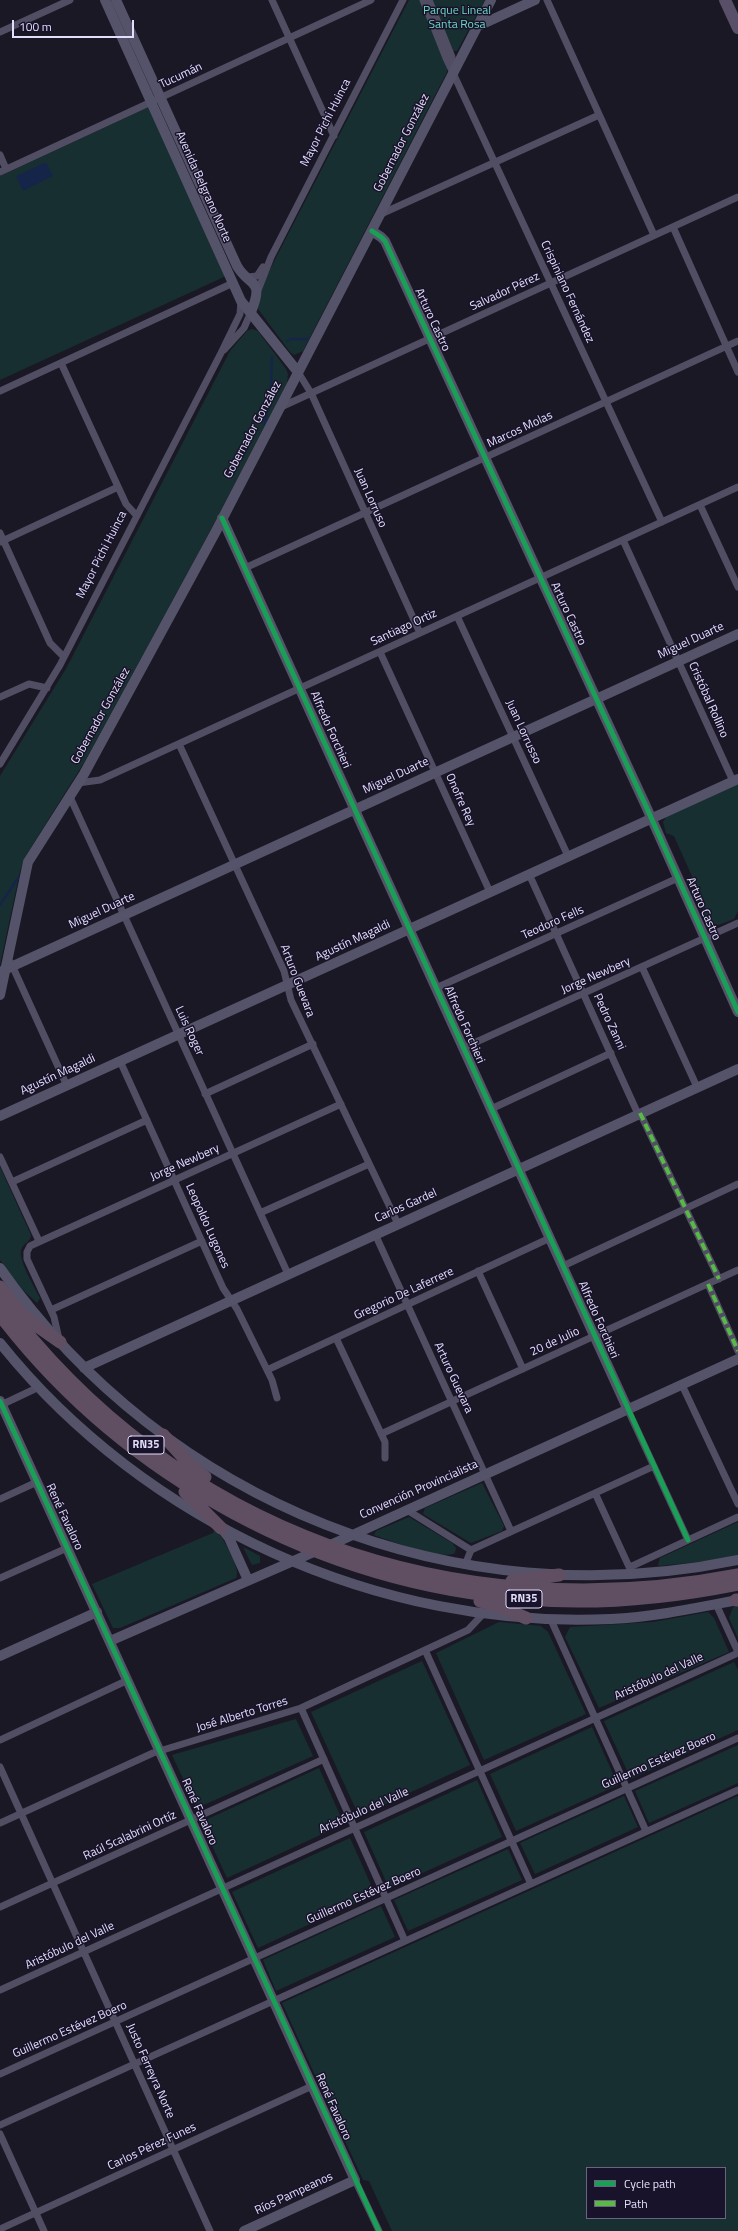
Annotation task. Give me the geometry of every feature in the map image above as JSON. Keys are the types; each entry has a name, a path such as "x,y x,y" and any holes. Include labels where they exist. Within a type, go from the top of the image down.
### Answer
{"highway":[{"path":"0,1288 23,1316 60,1342"},
{"name":"RN35","path":"0,1299 57,1366 114,1420 202,1484 242,1507 286,1528 328,1545 370,1560 412,1572 499,1587 574,1591 661,1587 738,1575"},
{"name":"RN35","path":"0,1315 54,1378 115,1434 168,1473 209,1499 257,1525 315,1551 368,1570 453,1590 508,1598 552,1601 639,1599 738,1584"},
{"path":"0,1324 21,1350 54,1378"},
{"path":"115,1434 142,1462 193,1499 220,1528"},
{"path":"163,1436 198,1473 259,1508 286,1528"},
{"path":"368,1570 410,1588 490,1603 526,1618"},
{"path":"412,1572 444,1572 514,1582 559,1575"}],"main road":[{"path":"725,0 738,28"}],"street":[{"path":"0,32 70,0"},
{"name":"Avenida Belgrano Norte","path":"104,0 240,301 251,312 298,372"},
{"name":"Avenida Belgrano Norte","path":"116,0 235,263 255,286 256,296"},
{"path":"272,0 334,136"},
{"name":"Tucumán","path":"3,170 371,0"},
{"name":"Mayor Pichi Huinca","path":"221,353 244,328 271,257 403,0"},
{"name":"Crispiniano Fernández","path":"423,0 453,71 662,522"},
{"name":"Crispiniano Fernández","path":"429,0 452,57 453,71"},
{"name":"Gobernador González","path":"6,969 26,866 78,783 222,518 491,0"},
{"path":"476,27 535,0"},
{"path":"547,0 654,235"},
{"path":"381,214 599,115"},
{"path":"0,155 3,170"},
{"name":"Salvador Pérez","path":"280,407 654,235 737,199"},
{"path":"673,227 738,372"},
{"name":"Arturo Castro","path":"372,231 382,237 385,241 705,938 735,997 738,1012"},
{"name":"Mayor Pichi Huinca","path":"245,276 257,276 271,257"},
{"path":"0,391 232,283 236,275 245,276"},
{"name":"Mayor Pichi Huinca","path":"0,764 47,688 64,657 221,353 240,314 240,301"},
{"name":"Marcos Molas","path":"245,568 738,341"},
{"path":"61,363 126,504 137,516"},
{"name":"Juan Lorruso","path":"298,372 311,393 420,634"},
{"path":"2,542 118,487"},
{"name":"Santiago Ortiz","path":"78,783 100,780 738,487"},
{"path":"700,505 738,587"},
{"name":"Alfredo Forchieri","path":"222,518 688,1540"},
{"path":"0,533 2,542 50,643 64,657"},
{"name":"Cristóbal Rollino","path":"623,540 678,662 735,780"},
{"name":"Juan Lorrusso","path":"458,616 568,856"},
{"name":"Miguel Duarte","path":"6,969 738,634"},
{"name":"Onofre Rey","path":"380,652 490,892"},
{"path":"0,697 29,684 47,688"},
{"name":"Arturo Guevara","path":"179,744 284,971 291,1000 398,1224"},
{"name":"Agustín Magaldi","path":"0,1116 735,780"},
{"name":"Luis Roger","path":"70,797 288,1274"},
{"name":"Pedro Zanni","path":"529,874 639,1114 719,1279"},
{"name":"Teodoro Fells","path":"436,988 678,878"},
{"name":"Jorge Newbery","path":"463,1048 738,923"},
{"path":"642,967 697,1087"},
{"path":"0,995 6,969"},
{"path":"6,969 67,1086"},
{"path":"205,1094 313,1044"},
{"path":"491,1109 611,1053"},
{"name":"Leopoldo Lugones","path":"120,1061 223,1288 231,1300 274,1385 277,1398"},
{"name":"Carlos Gardel","path":"84,1368 738,1069"},
{"name":"Jorge Newbery","path":"39,1241 341,1104"},
{"path":"12,1182 147,1120"},
{"path":"0,1157 39,1241 29,1248 27,1259 51,1310 60,1342"},
{"path":"260,1213 369,1164"},
{"path":"563,1266 738,1184"},
{"name":"Arturo Guevara","path":"375,1234 511,1531"},
{"name":"Gregorio De Laferrere","path":"267,1370 550,1238"},
{"path":"51,1310 202,1241"},
{"path":"0,1268 60,1342 84,1368 119,1400 163,1436 202,1462 250,1491 301,1515 352,1535 408,1552 465,1565 559,1575 690,1568 738,1560"},
{"name":"20 de Julio","path":"380,1434 738,1270"},
{"path":"478,1271 523,1369"},
{"path":"708,1284 737,1359"},
{"path":"336,1338 386,1447 385,1458"},
{"path":"0,1343 40,1387 80,1427 125,1464 171,1498 220,1528 333,1578 381,1593 483,1614 551,1620 630,1618 738,1600"},
{"name":"Convención Provincialista","path":"110,1641 408,1510 737,1359"},
{"path":"682,1385 738,1504"},
{"path":"1,1403 40,1387"},
{"name":"René Favaloro","path":"1,1403 378,2231"},
{"path":"465,1565 471,1550 654,1466"},
{"path":"0,1500 37,1482"},
{"path":"595,1493 631,1570"},
{"path":"408,1510 471,1550"},
{"path":"631,1570 688,1540 738,1517"},
{"path":"220,1528 229,1538 248,1580"},
{"path":"0,1578 67,1548"},
{"path":"716,1604 738,1653"},
{"path":"0,1656 97,1612"},
{"name":"José Alberto Torres","path":"0,1823 160,1751 301,1708 471,1628 483,1614"},
{"path":"551,1620 646,1831"},
{"path":"425,1650 531,1884"},
{"name":"Aristóbulo del Valle","path":"0,1990 738,1653"},
{"path":"0,1740 128,1680"},
{"path":"301,1708 406,1941"},
{"name":"Guillermo Estévez Boero","path":"0,2074 738,1738"},
{"name":"Raúl Scalabrini Ortíz","path":"0,1907 324,1759"},
{"name":"Justo Ferreyra Norte","path":"0,1767 210,2231"},
{"path":"0,2125 738,1790"},
{"name":"Carlos Pérez Funes","path":"0,2229 312,2086"},
{"path":"0,2134 44,2231"},
{"name":"Ríos Pampeanos","path":"244,2231 355,2180"}],"green space":[{"path":"409,0 421,0 447,68 447,72 303,351 294,355 290,352 258,309 258,303 266,277"},
{"name":"Parque Lineal Santa Rosa","path":"432,0 485,0 457,51 453,51"},
{"path":"149,107 226,276 0,380 0,176"},
{"path":"252,329 258,331 286,369 288,374 287,383 208,535 85,761 25,857 20,871 0,965 0,776 67,667 230,351 247,331"},
{"path":"738,784 738,911 734,919 713,927 708,925 702,911 704,903 674,836 666,833 663,822 666,817"},
{"path":"0,1167 31,1235 21,1250 21,1255 24,1267 40,1298 37,1303 20,1287 0,1260"},
{"path":"482,1483 504,1526 502,1531 471,1543 423,1514 425,1508"},
{"path":"409,1517 452,1543 456,1548 455,1553 449,1555 428,1552 374,1535 376,1531"},
{"path":"738,1522 738,1555 707,1561 659,1566 658,1564 660,1558"},
{"path":"215,1529 222,1538 234,1560 237,1574 236,1578 120,1628 113,1628 92,1584 213,1533"},
{"path":"243,1547 260,1556 260,1563 252,1565"},
{"path":"738,1606 738,1638 729,1618 733,1607"},
{"path":"708,1612 714,1618 729,1652 599,1708 565,1637 570,1627 653,1622"},
{"path":"499,1622 541,1626 548,1632 586,1714 484,1760 436,1653"},
{"path":"422,1661 470,1765 359,1816 311,1712"},
{"path":"734,1662 738,1670 738,1730 631,1779 604,1721"},
{"path":"296,1719 313,1756 197,1808 172,1755"},
{"path":"592,1727 618,1785 516,1831 490,1774"},
{"path":"738,1745 738,1783 649,1823 635,1791"},
{"path":"319,1768 344,1824 227,1878 201,1822"},
{"path":"477,1780 502,1837 389,1888 364,1832"},
{"path":"624,1796 638,1827 535,1874 520,1843"},
{"path":"738,1796 738,2231 392,2231 369,2181 363,2180 282,2003"},
{"path":"350,1838 375,1894 258,1948 232,1892"},
{"path":"508,1849 522,1880 408,1931 394,1900"},
{"path":"381,1906 395,1937 276,1991 263,1960"}],"water":[{"path":"46,162 53,176 23,191 16,176"}],"waterway":[{"path":"287,341 291,339 309,339"},
{"path":"265,424 271,387 272,357"},
{"path":"0,905 18,878"}],"marked path":[{"path":"640,1113 719,1279"},
{"path":"708,1284 738,1351"}],"cycle path":[{"path":"372,231 385,241 645,804 738,1012"},
{"path":"222,518 688,1540"},
{"path":"0,1401 379,2231"}]}
